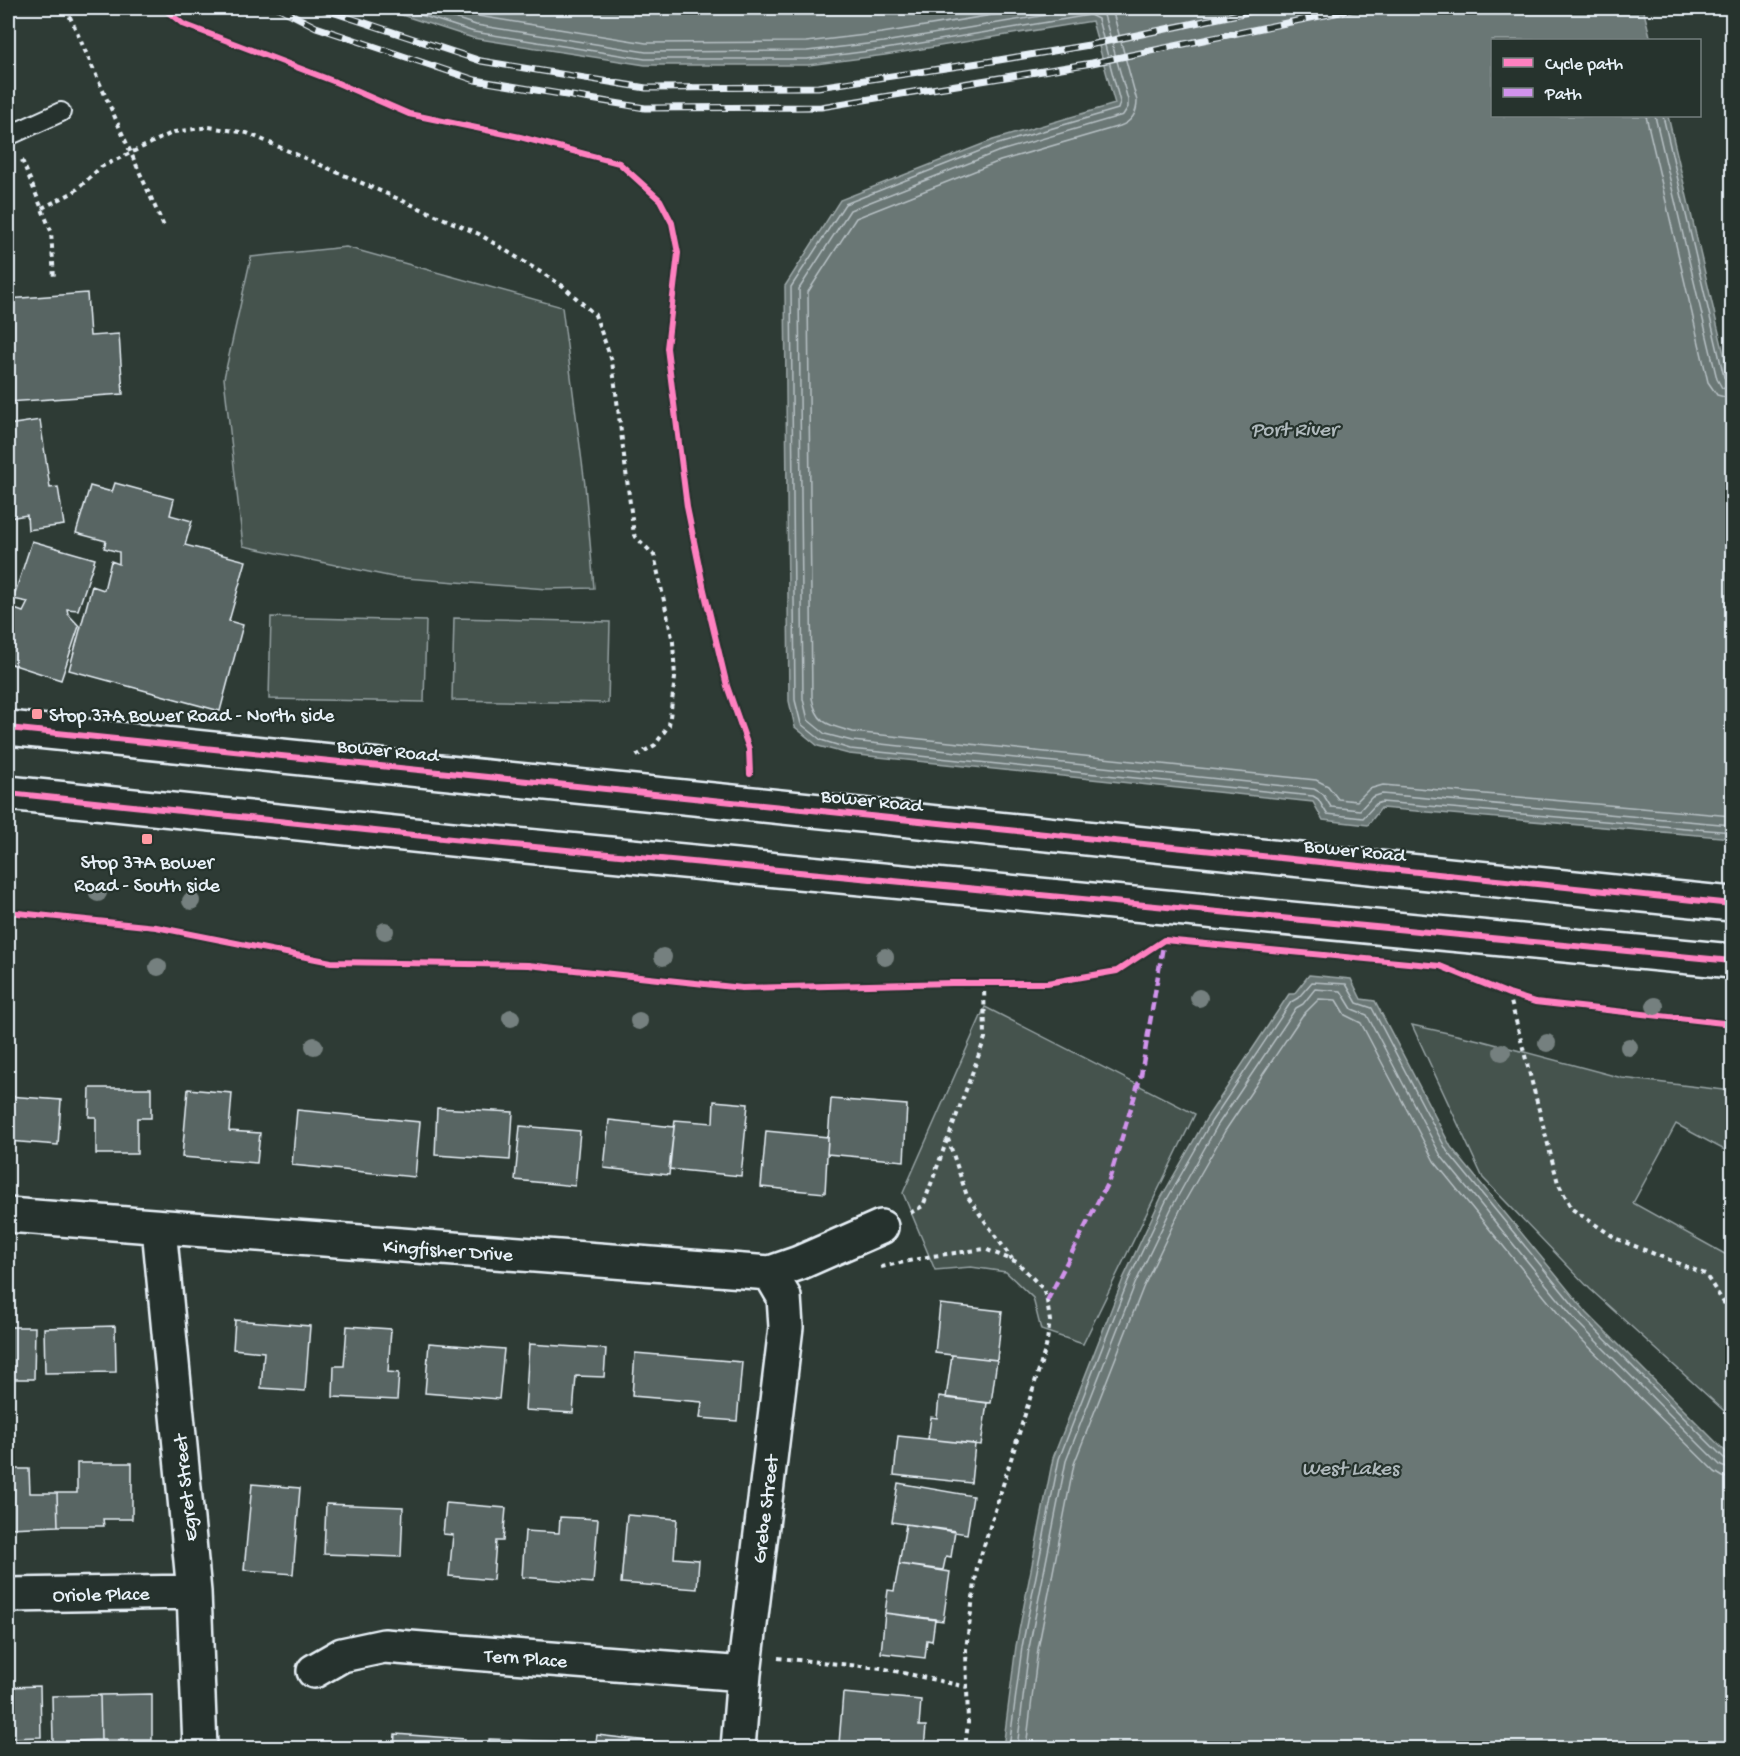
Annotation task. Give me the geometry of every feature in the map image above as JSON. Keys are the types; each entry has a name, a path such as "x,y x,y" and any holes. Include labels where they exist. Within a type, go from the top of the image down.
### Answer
{"main road":[{"name":"Bower Road","path":"8,728 1732,904"},
{"path":"8,794 452,839 1732,961"},
{"name":"Kingfisher Drive","path":"8,1215 770,1273 799,1263 881,1227"},
{"name":"Egret Street","path":"159,1228 194,1592 200,1749"},
{"name":"Grebe Street","path":"738,1749 744,1674 786,1327 784,1297 770,1273"},
{"name":"Oriole Place","path":"8,1595 194,1592"},
{"name":"Tern Place","path":"314,1671 342,1655 384,1646 744,1674"}],"lane":[{"path":"10,135 61,112"}],"path":[{"path":"66,8 165,230"},
{"path":"42,208 74,192 101,167 174,132 209,127 246,133 479,234 563,286 595,315 612,362 634,535 654,555 673,642 675,678 669,724 655,745 636,757"},
{"path":"10,135 51,231 54,279"},
{"path":"973,983 995,983"},
{"path":"881,1227 922,1206 985,1038 984,983"},
{"path":"1499,990 1517,997"},
{"path":"1509,994 1558,1183 1572,1209 1617,1239 1705,1274 1732,1315"},
{"path":"948,1139 967,1196 1012,1260"},
{"path":"870,1270 933,1256 985,1249 1017,1262 1043,1289 1047,1301 1050,1321 1046,1347 977,1568 966,1649 968,1723 965,1749"},
{"path":"774,1658 881,1668 967,1687"}],"shaded area":[{"path":"346,247 562,307 585,485 594,588 547,589 393,577 243,546 224,378 251,257"},
{"path":"271,617 426,621 424,702 269,699"},
{"path":"454,618 610,622 608,703 452,700"},
{"path":"985,1007 1195,1114 1083,1344 1041,1330 1033,1298 1006,1272 971,1267 935,1270 903,1193"},
{"path":"1412,1025 1479,1040 1622,1078 1732,1091 1732,1154 1676,1124 1633,1203 1732,1258 1732,1418 1590,1289 1483,1178"}],"water":[{"name":"Port River","path":"380,8 1643,8 1651,39 1491,39 1491,117 1668,117 1732,388 1732,838 1381,808 1368,825 1323,820 1313,802 849,754 818,746 795,727 789,701 785,286 840,200 993,140 1115,104 1092,21 885,55 808,65 645,65 473,38"},
{"name":"West Lakes","path":"1309,975 1351,979 1361,999 1375,1001 1451,1147 1587,1313 1732,1458 1732,1748 1003,1748 1016,1646 1053,1458 1123,1279 1161,1198 1206,1119 1289,994 1294,994"}],"building":[{"path":"87,293 90,336 119,334 123,394 8,402 8,299"},
{"path":"40,420 50,488 58,487 64,525 28,530 27,515 8,518 8,425"},
{"path":"115,483 174,499 170,515 192,521 185,545 246,561 229,621 243,625 220,711 69,670 92,586 104,590 111,561 119,564 119,552 104,548 106,541 76,533 90,486 112,492"},
{"path":"32,541 95,559 78,610 67,609 68,614 79,626 61,680 8,663 8,623 12,608 23,612 28,602 13,599"},
{"path":"90,1088 151,1088 151,1118 137,1118 137,1154 96,1154 96,1117 89,1117"},
{"path":"188,1089 232,1093 229,1131 260,1133 257,1163 182,1157"},
{"path":"8,1096 61,1100 58,1145 8,1141"},
{"path":"831,1099 907,1105 904,1161 827,1154"},
{"path":"714,1101 748,1104 741,1176 669,1169 675,1120 713,1123"},
{"path":"437,1108 513,1112 510,1160 435,1155"},
{"path":"297,1110 420,1122 415,1177 292,1165"},
{"path":"609,1120 674,1127 669,1175 604,1168"},
{"path":"520,1126 580,1131 575,1186 515,1180"},
{"path":"766,1131 828,1137 825,1193 761,1187"},
{"path":"940,1304 1002,1311 997,1360 935,1353"},
{"path":"235,1320 310,1326 305,1391 261,1388 264,1352 233,1349"},
{"path":"115,1326 116,1372 45,1373 44,1328"},
{"path":"347,1326 391,1329 388,1372 399,1373 397,1400 333,1397 334,1366 344,1366"},
{"path":"8,1327 35,1327 34,1379 8,1379"},
{"path":"429,1343 504,1349 499,1399 425,1393"},
{"path":"529,1344 606,1349 604,1377 576,1376 573,1413 525,1410"},
{"path":"635,1353 742,1362 737,1421 700,1418 702,1402 632,1396"},
{"path":"952,1355 997,1360 991,1403 946,1398"},
{"path":"939,1396 987,1403 981,1445 928,1439 931,1417 937,1418"},
{"path":"898,1436 975,1444 971,1483 894,1475"},
{"path":"77,1463 132,1463 132,1519 103,1519 104,1526 58,1526 57,1493 77,1493"},
{"path":"8,1469 29,1469 30,1493 57,1493 58,1526 8,1528"},
{"path":"898,1483 973,1496 967,1534 892,1522"},
{"path":"252,1484 300,1488 293,1574 244,1570"},
{"path":"446,1503 506,1508 503,1541 496,1541 493,1580 449,1576 453,1535 443,1534"},
{"path":"326,1504 403,1507 401,1557 324,1554"},
{"path":"627,1515 677,1519 674,1558 699,1560 697,1589 621,1583"},
{"path":"560,1517 598,1519 593,1583 522,1577 525,1531 559,1533"},
{"path":"906,1524 955,1531 951,1557 946,1556 943,1570 899,1564"},
{"path":"899,1564 950,1572 943,1621 885,1613 888,1590 894,1591"},
{"path":"885,1613 935,1619 932,1641 927,1640 925,1658 881,1653"},
{"path":"40,1686 41,1737 8,1738 8,1687"},
{"path":"843,1693 921,1700 919,1726 926,1726 924,1748 839,1744"},
{"path":"152,1694 152,1740 101,1740 100,1695"},
{"path":"100,1695 101,1740 53,1742 52,1696"},
{"path":"395,1734 465,1739 464,1748 394,1748"},
{"path":"597,1735 665,1743 664,1748 595,1748"},
{"path":"489,1739 565,1742 565,1748 489,1748"},
{"path":"862,1746 892,1748 862,1748"}],"railway":[{"path":"279,8 316,27 475,80 645,108 821,107 1092,63 1359,8"},
{"path":"320,8 481,61 646,88 818,87 1089,45 1267,8"}],"marked path":[{"path":"1047,1301 1109,1180 1141,1075 1164,940"}],"cycle path":[{"path":"163,8 183,24 333,81 409,114 520,137 619,163 660,200 672,223 678,253 667,348 687,507 727,686 749,749 750,774"},
{"path":"8,728 1732,904"},
{"path":"8,793 452,839 1732,961"},
{"path":"8,912 156,927 331,962 528,965 742,988 1047,983 1117,971 1164,940 1440,966 1535,1002 1732,1024"}],"place":[{"name":"Stop 37A Bower Road - North side","path":"37,714"},
{"name":"Stop 37A Bower Road - South side","path":"147,839"}]}
